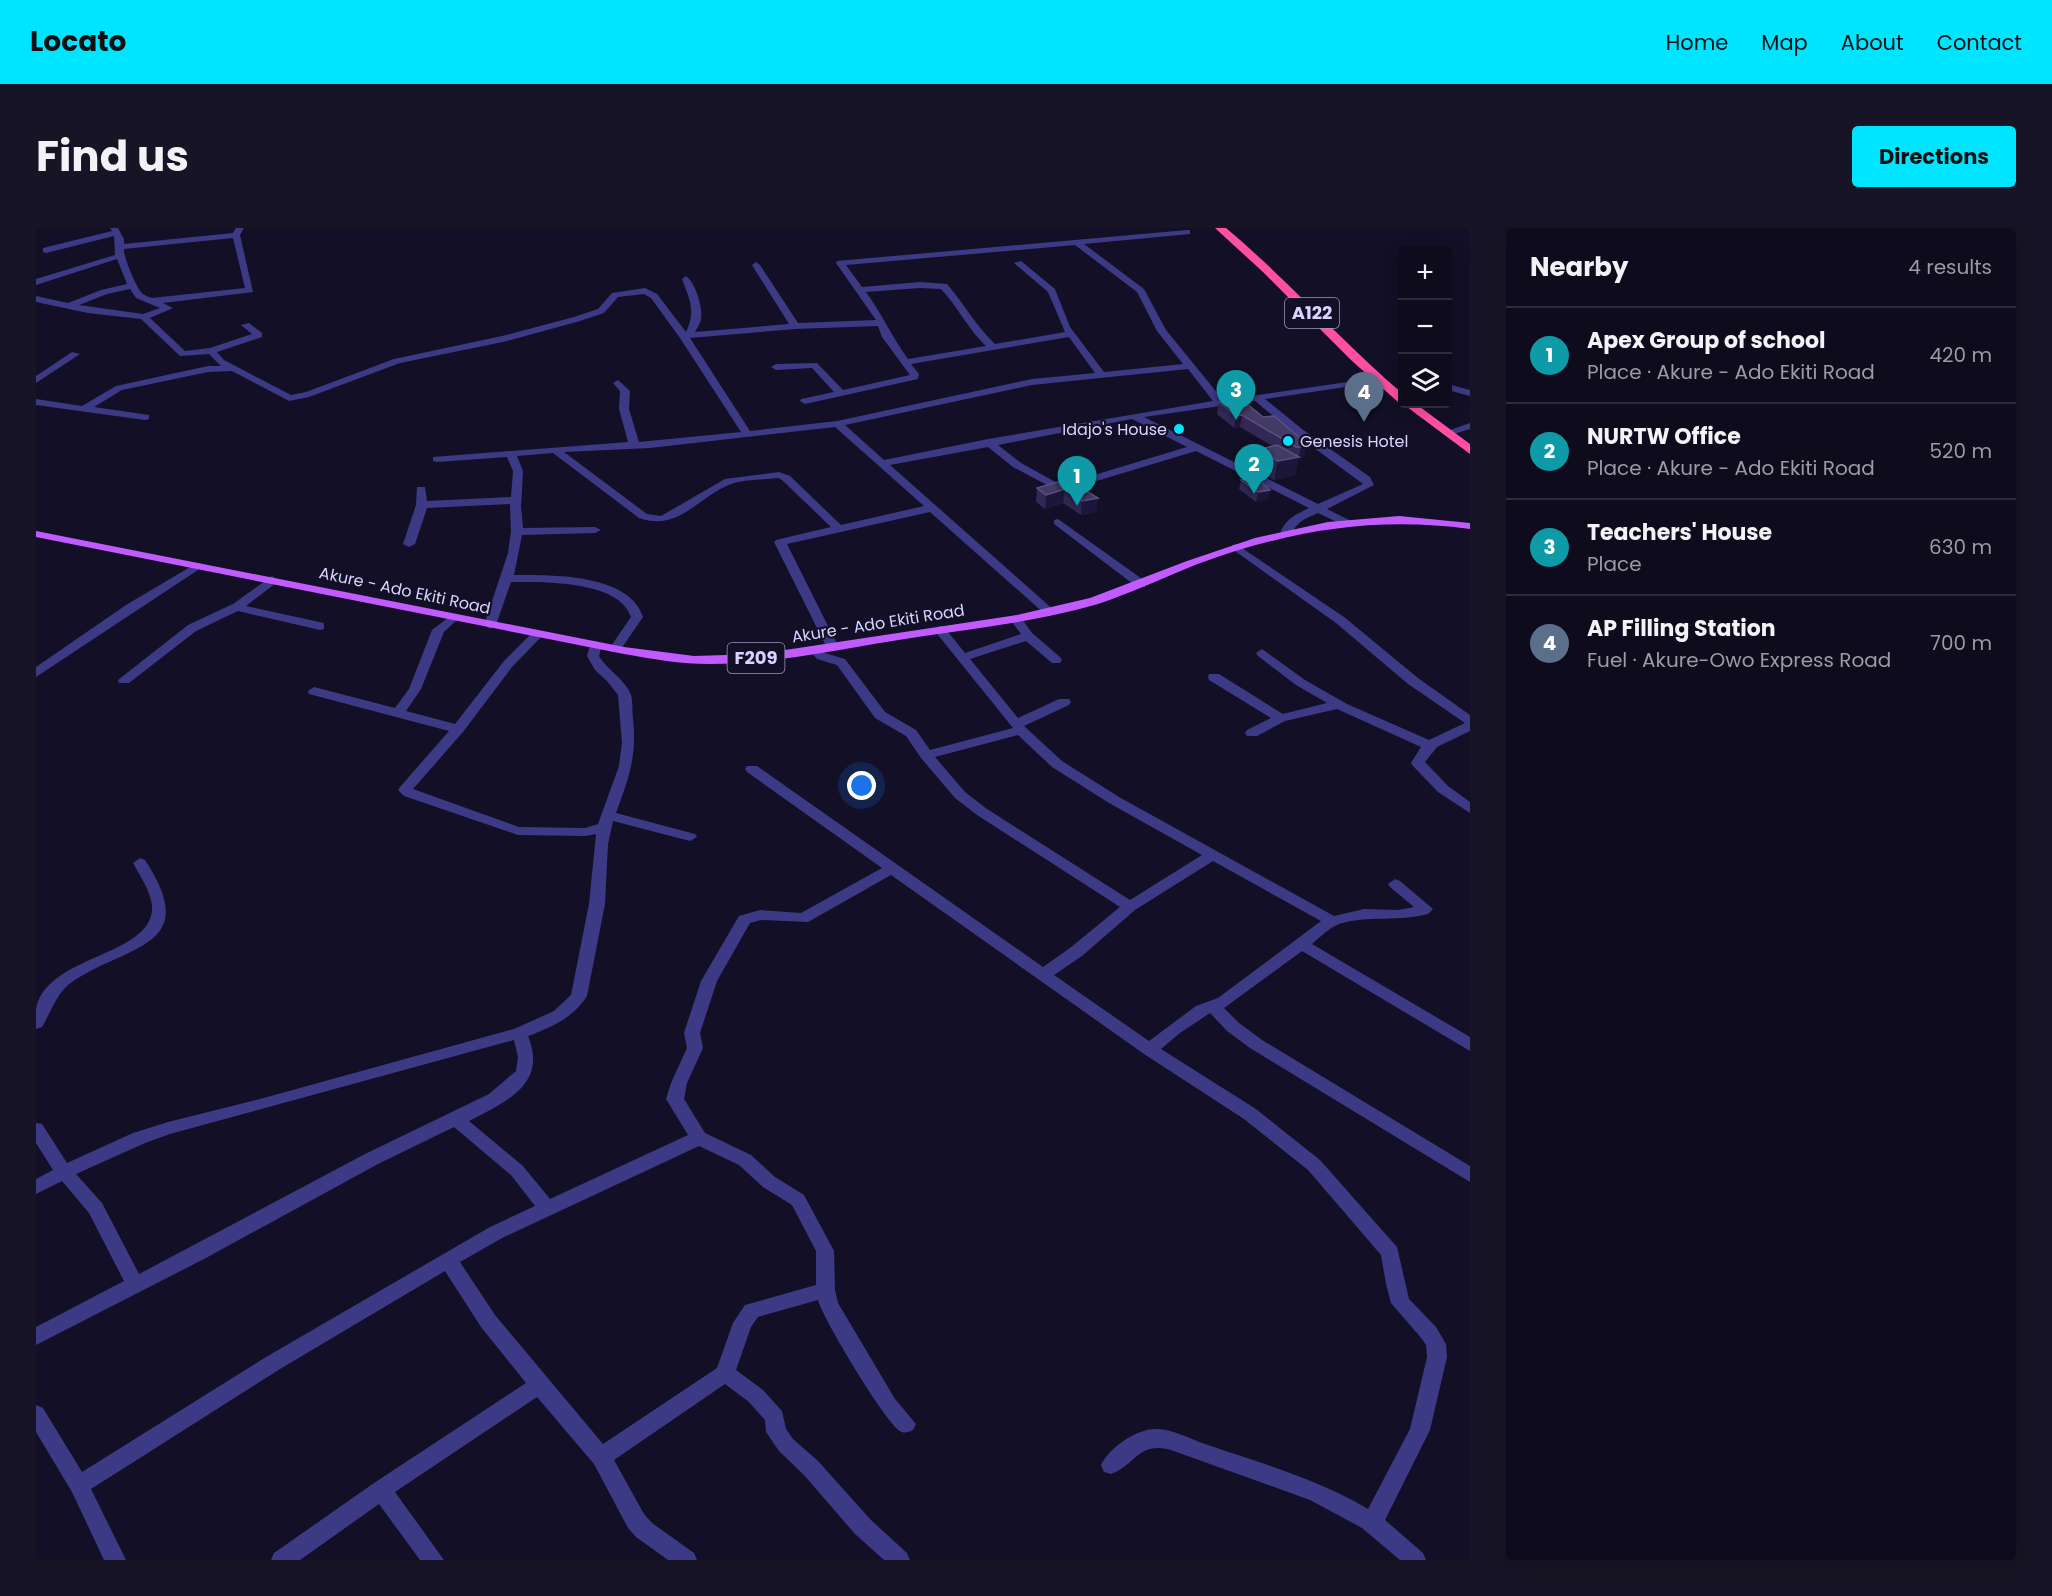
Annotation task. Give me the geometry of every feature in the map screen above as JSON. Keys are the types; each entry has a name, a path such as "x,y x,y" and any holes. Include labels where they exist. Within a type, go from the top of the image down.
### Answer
{"highway":[{"name":"A122","path":"1220,228 1261,263 1398,395"},
{"path":"1414,408 1470,450"}],"main road":[{"name":"Akure - Ado Ekiti Road","path":"36,534 615,649 708,660 758,658 1050,612 1091,602 1236,547 1346,522 1404,519 1470,526"}],"street":[{"path":"36,299 144,317 168,308 139,296 132,286 120,252 120,239 115,231 46,250"},
{"path":"36,282 120,252 238,232 250,290 152,301"},
{"path":"805,401 915,377 887,337 882,323 840,263 1187,232"},
{"path":"1075,241 1141,291 1162,331 1221,404"},
{"path":"1018,263 1052,291 1071,334 1100,374"},
{"path":"756,266 795,326"},
{"path":"686,279 694,299 697,318 686,335"},
{"path":"860,290 920,285 944,286 959,303 979,335 993,347"},
{"path":"69,306 104,292 132,286"},
{"path":"211,351 221,362 266,384 283,396 298,397 397,361 532,332 593,315 606,307 611,297 638,291 650,292 666,315 686,335 748,435"},
{"path":"144,317 183,354 211,351 259,335 246,325"},
{"path":"686,335 781,329 795,326 882,323"},
{"path":"905,362 1071,334"},
{"path":"36,380 75,354"},
{"path":"776,367 814,365 840,392"},
{"path":"437,459 511,455 555,449 650,445 837,424 997,388 1100,374 1188,366"},
{"path":"84,409 111,391 125,386 208,369 233,368"},
{"path":"881,464 1133,416 1379,379"},
{"path":"618,383 625,391 624,409 634,444"},
{"path":"1390,388 1398,388"},
{"path":"1452,388 1470,393"},
{"path":"1258,398 1281,418 1366,478 1369,485 1297,518 1289,525 1286,534"},
{"path":"36,411 41,403 145,417"},
{"path":"1133,416 1346,522"},
{"path":"837,424 1050,612"},
{"path":"1447,433 1470,426"},
{"path":"988,442 1017,465 1060,489 1196,448"},
{"path":"555,449 577,468 598,480 649,519 664,519 729,481 779,475 786,478 838,528"},
{"path":"490,625 506,578 517,532 515,500 519,477 517,463 511,455"},
{"path":"409,544 422,505 421,489"},
{"path":"422,505 515,500"},
{"path":"832,646 780,542 932,508"},
{"path":"1058,522 1141,584"},
{"path":"517,532 595,530"},
{"path":"1236,547 1340,620 1413,681 1470,721"},
{"path":"36,674 129,608 197,566"},
{"path":"506,578 562,579 601,587 614,594 636,610 638,617 615,649"},
{"path":"124,680 192,628 237,607 272,580"},
{"path":"237,607 320,626"},
{"path":"398,713 415,689 438,630 453,618"},
{"path":"1016,619 1029,636 1056,660"},
{"path":"940,630 1019,727 1057,764 1332,921"},
{"path":"538,634 508,664 458,729 405,790 518,831 585,831 607,821 690,837"},
{"path":"962,658 1029,636"},
{"path":"36,1187 139,1138 168,1128 260,1105 519,1033 557,1018 572,1007 579,996 597,904 597,882 607,821 626,766 627,726 624,695 612,678 599,667 593,656 596,645"},
{"path":"814,649 821,656 841,662 880,716 911,733 926,755 960,795 982,812 1130,907"},
{"path":"1262,653 1337,705 1386,729 1431,746"},
{"path":"36,660 51,663"},
{"path":"1214,677 1281,718"},
{"path":"314,691 458,729"},
{"path":"926,755 1019,727 1064,702"},
{"path":"1252,734 1281,718 1337,705"},
{"path":"1470,726 1441,738 1431,746 1418,763 1443,789 1470,808"},
{"path":"752,769 1150,1050 1250,1114 1314,1165 1390,1252 1395,1284 1401,1303 1429,1333 1436,1344 1437,1358 1420,1430 1373,1522"},
{"path":"1044,974 1076,952 1130,907 1213,855"},
{"path":"36,1023 54,990 66,978 137,943 156,924 160,899 140,863"},
{"path":"892,868 803,918 760,915 744,920 709,981 692,1034 695,1048 679,1083 675,1099 699,1138 745,1160 769,1182 798,1200 825,1251 825,1290 829,1305 888,1405 906,1424"},
{"path":"1150,1050 1174,1029 1202,1010 1224,1002 1332,921 1359,914 1398,915 1425,909 1395,884"},
{"path":"1301,944 1470,1045"},
{"path":"1214,1006 1233,1027 1256,1044 1470,1175"},
{"path":"36,1337 70,1316 181,1262 396,1146 493,1100 519,1080 527,1069 528,1055 519,1033"},
{"path":"455,1119 501,1155 537,1192 546,1209"},
{"path":"36,1129 64,1172 96,1208 134,1283"},
{"path":"79,1485 273,1363 448,1260 546,1209 699,1138"},
{"path":"448,1260 488,1321 601,1457 636,1521 644,1530 686,1560"},
{"path":"601,1457 725,1373 743,1323 752,1311 825,1290"},
{"path":"725,1373 756,1396 775,1417 776,1432 786,1445 811,1468 863,1527 899,1560"},
{"path":"282,1560 381,1490 539,1385"},
{"path":"36,1414 79,1485 115,1560"},
{"path":"1111,1465 1138,1443 1155,1437 1308,1488 1373,1522 1399,1542 1415,1560"},
{"path":"381,1490 406,1520 433,1560"}],"building":[{"path":"1241,399 1263,417 1274,416 1307,444 1296,447 1242,415 1236,416 1219,402"},
{"path":"1277,445 1299,457 1278,461 1258,450"},
{"path":"1256,478 1270,490 1258,492 1241,480"},
{"path":"1067,479 1098,498 1082,501 1065,489 1046,495 1037,488"}],"place":[{"name":"Teachers' House","path":"1236,420"},
{"name":"AP Filling Station","path":"1364,422"},
{"name":"Idajo's House","path":"1179,429"},
{"name":"Genesis Hotel","path":"1288,441"},
{"name":"NURTW Office","path":"1254,494"},
{"name":"Apex Group of school","path":"1077,506"}]}
